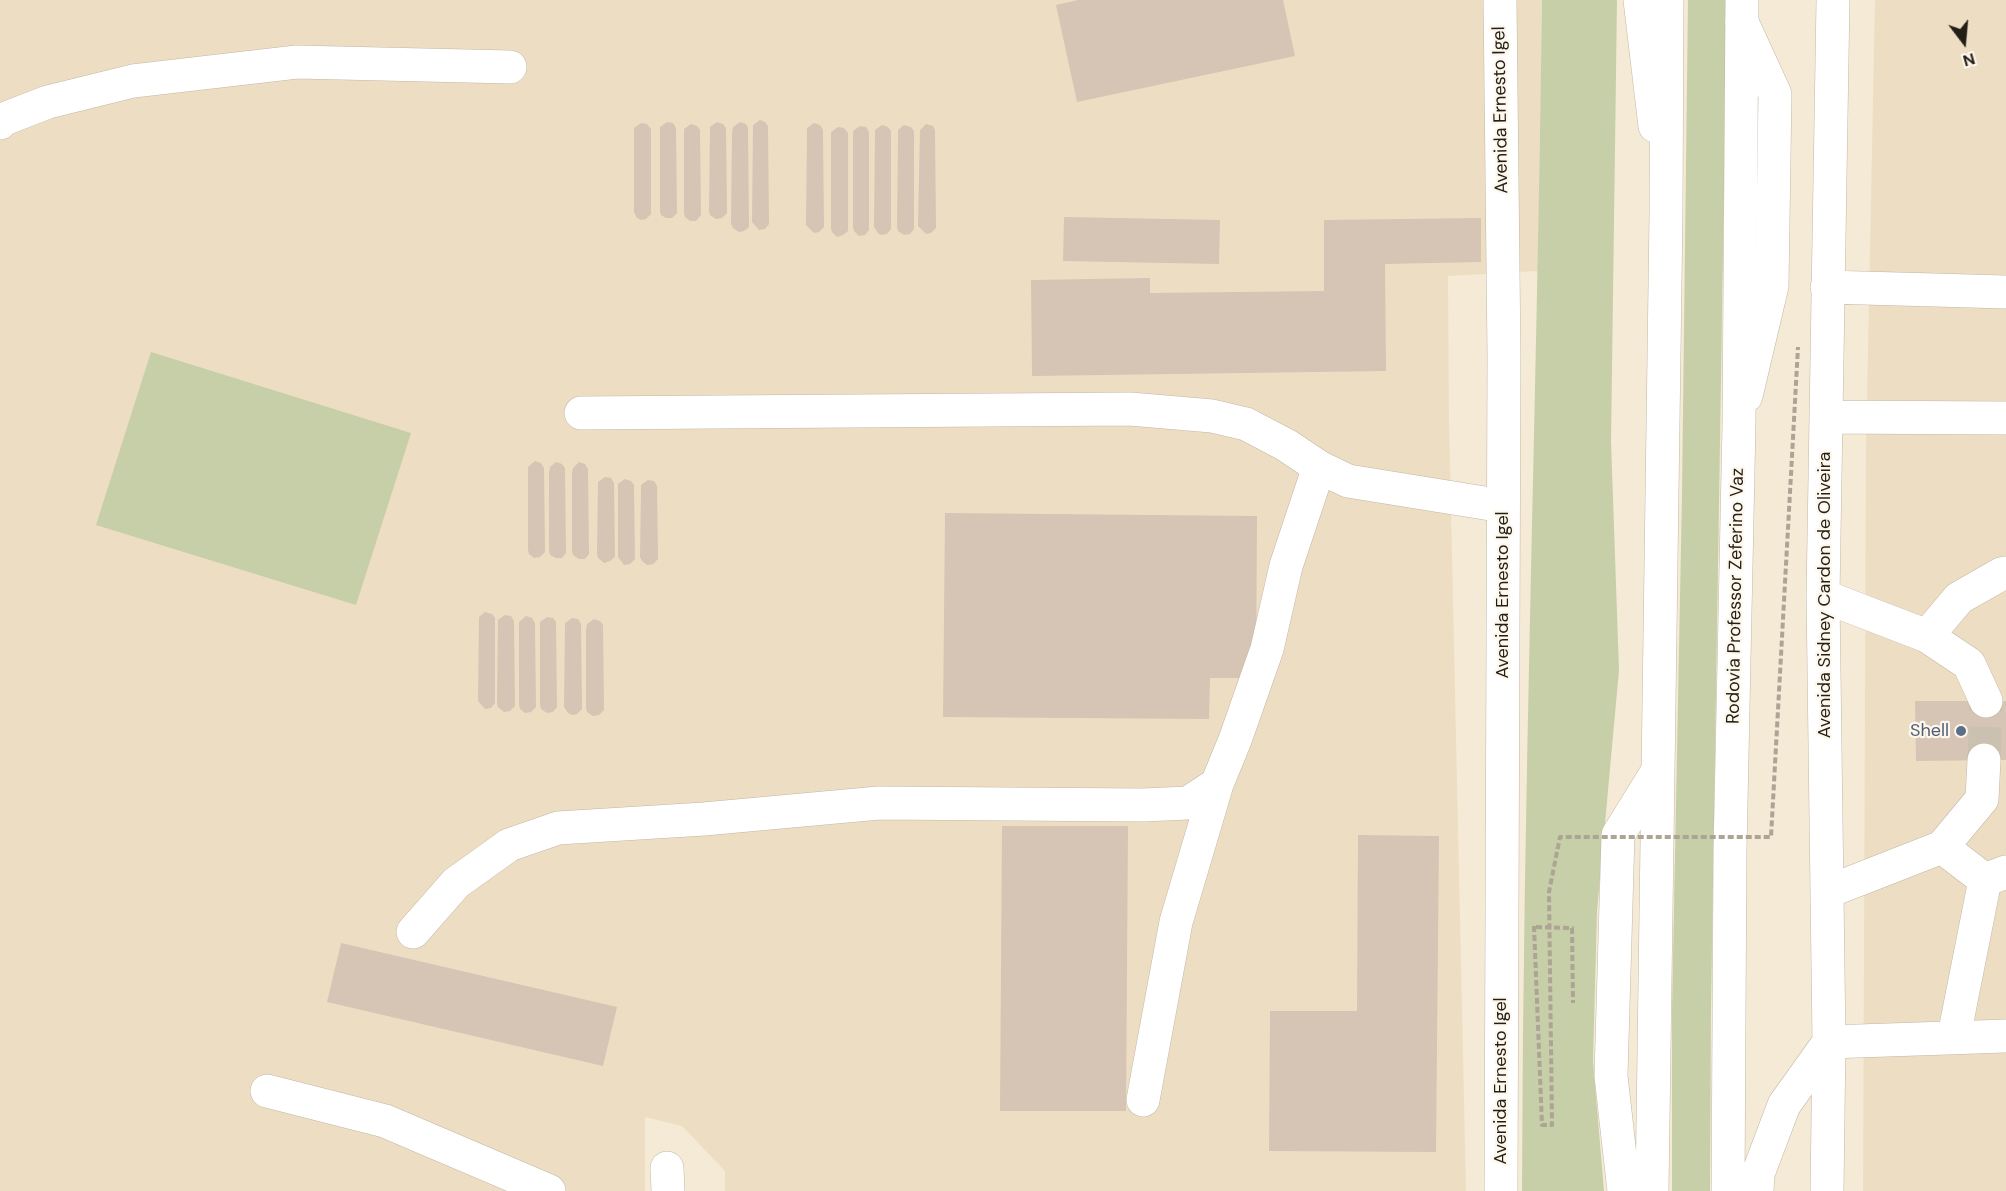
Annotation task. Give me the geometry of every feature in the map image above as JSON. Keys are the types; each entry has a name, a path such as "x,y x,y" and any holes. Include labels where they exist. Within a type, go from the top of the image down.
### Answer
{"main road":[{"name":"Avenida Ernesto Igel","path":"1500,0 1503,506 1501,1191"},
{"path":"1640,0 1666,215"},
{"path":"1652,1191 1667,0"},
{"name":"Avenida Sidney Cardon de Oliveira","path":"1827,1191 1829,1042 1823,596 1833,0"},
{"name":"Rodovia Professor Zeferino Vaz","path":"1728,1191 1731,839 1739,424 1742,11"},
{"path":"0,123 4,119 48,102 133,81 297,62 510,67"},
{"path":"1827,287 2006,292"},
{"path":"581,412 1131,409 1212,416 1246,424 1286,445 1319,467 1348,481 1503,506"},
{"path":"1826,417 2006,418"},
{"path":"1143,1100 1176,922 1217,784 1268,650 1286,566 1319,467"},
{"path":"1927,636 1959,598 2006,573"},
{"path":"1823,596 1927,636 1969,664 1986,701"},
{"path":"1827,892 1942,847 1982,799 1984,760"},
{"path":"1624,1191 1611,1076 1618,835 1657,772"},
{"path":"412,932 456,884 509,845 558,828 704,819 879,803 1143,805 1188,802 1217,784"},
{"path":"1942,847 1995,876 1954,1036"},
{"path":"1757,1191 1758,1174 1784,1105 1829,1042 2006,1036"},
{"path":"267,1091 385,1121 549,1191"}],"path":[{"path":"1573,1003 1572,928 1534,926 1542,1125 1552,1125 1549,892 1560,837 1771,837 1798,347"}],"shaded area":[{"path":"0,0 1542,0 1538,271 1448,276 1449,419 1466,1191 725,1191 725,1171 682,1126 645,1117 645,1191 0,1191"},
{"path":"1875,0 2006,0 2006,1191 1863,1191 1866,451"}],"green space":[{"path":"1542,0 1617,0 1611,442 1619,670 1597,911 1593,1061 1604,1191 1522,1191 1525,893"},
{"path":"1688,0 1727,0 1710,1191 1672,1191 1672,1010 1682,495"},
{"path":"151,352 411,433 356,605 96,525"}],"building":[{"path":"1078,0 1283,0 1295,56 1077,102 1056,5"},
{"path":"760,120 768,126 769,224 765,229 759,230 752,222 753,125"},
{"path":"667,122 673,123 676,128 677,213 672,218 666,218 661,215 660,211 660,127"},
{"path":"717,122 726,128 727,213 722,218 716,219 710,215 709,211 710,127"},
{"path":"740,122 746,124 748,128 749,227 739,232 731,224 732,134 733,127"},
{"path":"641,123 647,124 651,129 651,214 641,220 634,212 634,128"},
{"path":"814,123 820,125 823,130 824,227 814,233 806,225 807,128"},
{"path":"691,124 700,130 701,215 696,221 690,221 684,213 684,129"},
{"path":"926,124 933,126 935,130 936,228 926,234 918,226 920,130"},
{"path":"882,125 891,131 891,229 887,234 881,235 874,227 875,130"},
{"path":"904,125 911,127 914,131 914,229 910,234 904,235 898,231 897,227 898,130"},
{"path":"860,126 866,127 869,132 869,230 865,235 859,236 853,227 853,131"},
{"path":"838,127 844,128 848,133 848,231 837,237 831,228 831,132"},
{"path":"1064,217 1220,220 1219,264 1063,261"},
{"path":"1481,218 1481,262 1385,264 1386,371 1032,376 1031,280 1150,278 1150,293 1324,291 1324,220"},
{"path":"535,461 541,463 544,468 545,552 540,557 534,558 528,550 528,467"},
{"path":"556,462 565,468 566,553 562,558 550,555 549,551 549,473 550,467"},
{"path":"579,462 585,464 588,469 589,554 585,559 579,559 573,555 572,551 572,473 573,468"},
{"path":"605,477 611,478 614,483 615,557 604,563 597,554 598,482"},
{"path":"625,479 634,485 635,559 630,564 624,565 618,557 618,484"},
{"path":"648,480 654,481 657,486 658,559 653,564 647,565 640,557 641,485"},
{"path":"945,513 1257,516 1256,678 1210,678 1209,719 943,717"},
{"path":"485,612 492,614 495,618 495,703 491,708 485,709 478,701 479,617"},
{"path":"505,615 511,616 514,621 515,706 510,711 504,712 497,704 498,620"},
{"path":"526,616 532,618 535,623 536,707 531,712 525,713 519,705 519,622"},
{"path":"547,617 553,618 556,622 557,707 553,712 547,713 541,709 540,705 540,622"},
{"path":"572,618 578,619 581,624 582,709 572,715 564,707 565,623"},
{"path":"594,619 603,625 604,710 599,715 593,716 587,712 586,708 586,630 587,624"},
{"name":"Shell","path":"1915,701 2006,701 2006,760 1916,761"},
{"path":"1002,826 1128,826 1126,1111 1000,1111"},
{"path":"1358,835 1439,836 1436,1152 1269,1151 1270,1011 1357,1011"},
{"path":"341,943 617,1007 603,1066 327,1002"}],"tunnel":[{"path":"1984,760 1986,701"}],"place":[{"name":"Shell","path":"1961,731"}]}
